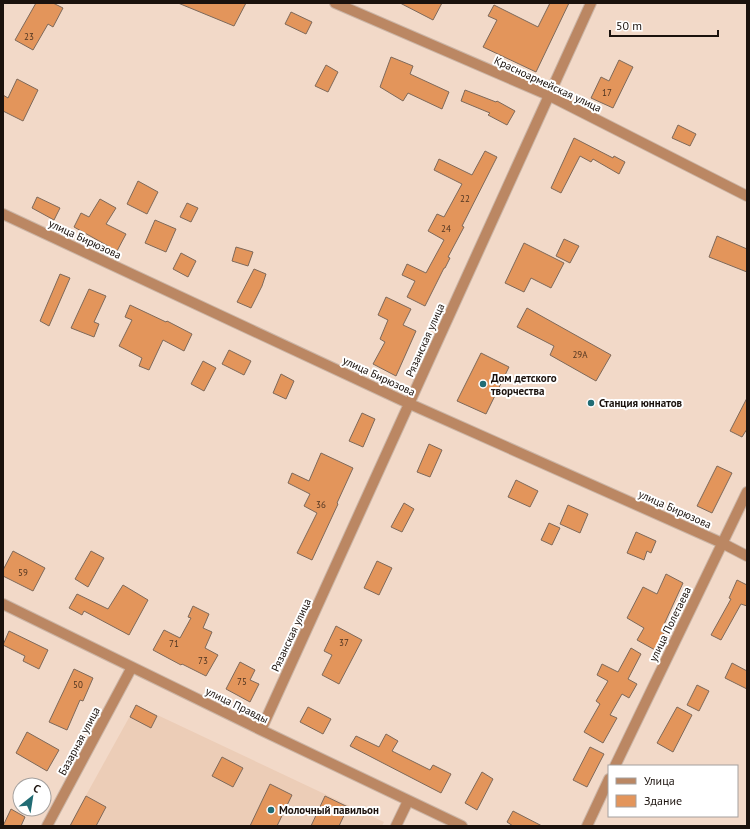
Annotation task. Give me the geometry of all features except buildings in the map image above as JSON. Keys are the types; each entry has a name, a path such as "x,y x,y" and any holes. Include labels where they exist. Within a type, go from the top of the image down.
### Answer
{"street":[{"name":"Красноармейская улица","path":"335,3 548,95 747,196"},
{"name":"Рязанская улица","path":"261,730 591,3"},
{"name":"улица Бирюзова","path":"3,214 410,404 722,543 747,556"},
{"name":"улица Полетаева","path":"615,765 747,492"},
{"name":"улица Правды","path":"3,604 462,826"},
{"name":"Базарная улица","path":"47,826 132,667"},
{"path":"587,826 608,781"},
{"path":"396,826 408,801"}],"shaded area":[{"path":"136,705 384,822 382,826 69,826"}],"place":[{"name":"Дом детского творчества","path":"483,384"},
{"name":"Станция юннатов","path":"591,403"},
{"name":"Молочный павильон","path":"271,810"}]}
